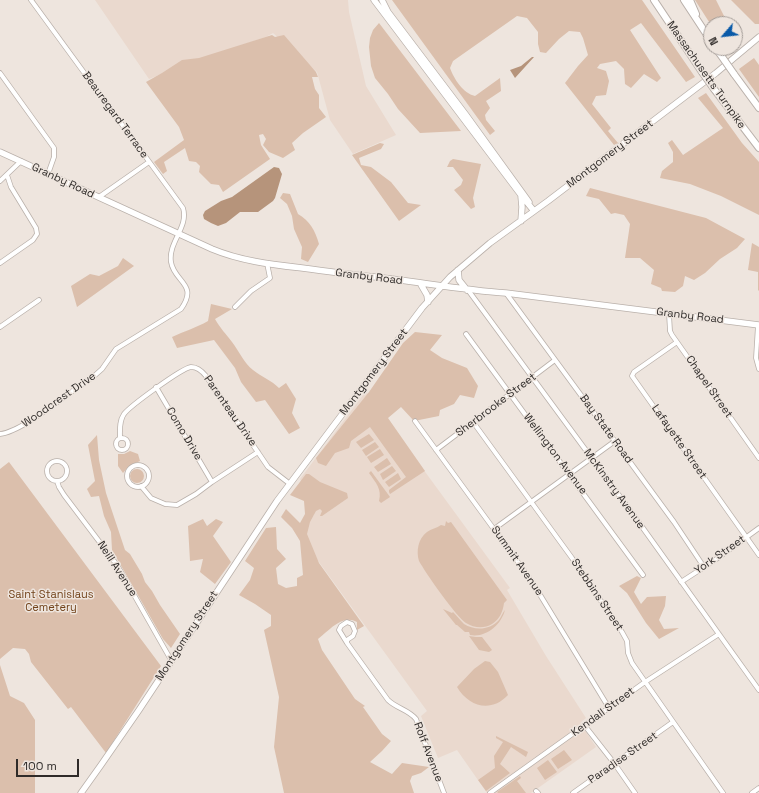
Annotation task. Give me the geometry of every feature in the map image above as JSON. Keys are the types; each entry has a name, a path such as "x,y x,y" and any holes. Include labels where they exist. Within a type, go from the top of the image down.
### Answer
{"highway":[{"path":"684,0 702,28"},
{"path":"690,0 702,28"},
{"name":"Massachusetts Turnpike","path":"655,1 714,89 759,148"},
{"path":"721,56 759,108"}],"main road":[{"path":"374,0 534,211"},
{"path":"382,0 388,12 526,196 534,211"},
{"name":"Montgomery Street","path":"80,793 113,749 246,546 290,484 428,302 442,286 458,270 490,243 716,74 759,37"},
{"name":"Granby Road","path":"0,152 226,255 267,264 759,325"},
{"path":"521,195 521,221"},
{"path":"458,270 459,280 468,290"},
{"path":"420,283 427,295 428,302"}],"street":[{"name":"Beauregard Terrace","path":"31,0 183,208 185,216 184,223 178,234"},
{"path":"0,73 54,148 54,157 48,174"},
{"path":"0,181 21,161"},
{"path":"99,197 150,162"},
{"path":"0,263 33,240 37,233 35,227 11,187 6,175"},
{"name":"Woodcrest Drive","path":"0,434 12,431 62,399 102,369 116,349 181,309 186,302 187,290 171,263 171,255 178,234"},
{"path":"235,307 251,291 270,278 267,264"},
{"name":"McKinstry Avenue","path":"468,290 592,458 759,690"},
{"name":"Bay State Road","path":"506,293 674,522 704,567"},
{"path":"0,327 39,300"},
{"name":"Chapel Street","path":"669,314 670,331 759,458"},
{"path":"759,325 756,358 759,369"},
{"name":"Wellington Avenue","path":"466,334 643,575"},
{"name":"Lafayette Street","path":"677,342 633,373 632,376 759,555"},
{"name":"Sherbrooke Street","path":"436,450 555,360"},
{"name":"Parenteau Drive","path":"120,438 121,422 125,413 156,387 184,369 192,367 200,369 269,469 290,484"},
{"name":"Como Drive","path":"156,387 212,482"},
{"name":"Summit Avenue","path":"415,421 531,580 609,708"},
{"name":"Stebbins Street","path":"473,422 532,502 622,632 628,644 628,653 631,661 723,793"},
{"path":"494,529 615,441"},
{"path":"141,486 151,498 165,504 177,505 258,452"},
{"name":"Neill Avenue","path":"57,481 63,479 67,473 66,466 59,461 53,462 48,469 48,475 57,481 64,495 117,566 171,660"},
{"path":"132,467 143,467 148,472 147,482 141,486 138,487 132,485 128,479 128,472 132,467"},
{"name":"York Street","path":"681,582 759,528"},
{"name":"Rolf Avenue","path":"346,643 347,640 353,636 355,631 354,626 347,622 343,624 339,630 346,643 388,700 413,715 416,719 444,793"},
{"name":"Kendall Street","path":"490,793 645,682 719,634"},
{"name":"Paradise Street","path":"573,793 673,722"},
{"path":"585,726 635,793"},
{"path":"752,793 759,788"}],"shaded area":[{"path":"95,0 348,0 349,12 366,86 396,135 353,154 330,120 317,72 273,33 266,37 200,59 149,79"},
{"path":"534,57 515,78 510,70 521,66"},
{"path":"274,167 279,168 282,174 273,201 258,212 240,212 226,223 218,226 204,219 203,215 205,211 221,201 232,197"},
{"path":"366,391 510,588 507,590 546,656 586,718 580,723 596,747 531,793 487,793 457,750 438,758 421,716 427,711 295,529 314,515 300,479"}],"green space":[{"path":"392,0 642,0 695,77 686,82 641,23 630,30 661,78 657,82 644,74 631,88 625,84 624,69 616,61 600,64 597,68 606,71 609,81 606,95 596,96 592,104 611,128 608,131 618,143 614,145 565,83 588,55 580,32 569,31 546,53 540,52 538,32 527,18 517,16 453,61 450,68 454,77 463,89 475,96 500,78 501,91 486,101 490,108 485,115 486,120 495,131 490,135"},
{"path":"695,0 716,0 724,16 705,16"},
{"path":"731,0 759,0 759,24 755,24"},
{"path":"379,23 461,131 420,133 398,109 375,78 371,66 369,47 370,38 373,30"},
{"path":"272,35 275,37 284,35 316,72 318,77 312,77 315,89 319,95 319,108 326,117 303,133 292,143 295,150 283,158 269,152 263,145 266,139 263,134 259,135 261,145 270,159 223,192 219,185 211,184 199,172 200,166 196,162 189,161 185,148 164,162 167,171 163,174 154,162 184,140 179,127 146,82 182,60 199,58"},
{"path":"754,58 759,65 759,97 739,69"},
{"path":"706,93 742,143 759,162 759,215 721,196 690,184 660,178 662,171 673,162 673,152 668,143 672,140 683,155 723,128 698,98"},
{"path":"380,143 384,144 381,149 359,158 361,165 371,167 391,182 408,203 421,205 399,221 352,155"},
{"path":"453,159 481,164 473,198 475,207 471,209 454,190 461,185 463,180 453,167 447,167"},
{"path":"590,188 706,218 745,239 737,248 720,259 705,273 694,280 685,276 683,286 675,292 662,291 661,288 651,284 654,270 640,258 625,258 630,224 624,215 615,213 611,214 599,199 586,196"},
{"path":"283,193 290,194 298,214 309,223 314,230 319,244 308,262 301,259 302,247 294,229 292,216 287,204 280,198"},
{"path":"752,243 759,247 758,291 758,272 748,270"},
{"path":"123,258 134,266 77,307 71,286 90,274 99,276 118,266"},
{"path":"211,304 232,309 215,319 250,367 279,388 286,383 296,399 292,413 300,428 289,434 265,400 256,402 241,382 235,368 214,340 177,348 172,337 208,321"},
{"path":"415,332 442,335 430,350 442,358 467,368 478,386 474,398 460,395 454,404 440,410 439,416 414,421 401,407 388,418 425,471 390,494 389,490 406,477 370,427 351,441 349,448 335,453 326,466 318,463 316,458 369,392 403,343"},
{"path":"369,434 374,440 361,448 356,442"},
{"path":"97,435 99,460 106,493 125,550 130,554 145,582 180,634 171,648 163,639 112,550 111,532 104,516 99,496 91,497 87,489 95,481 88,445"},
{"path":"375,442 379,447 366,456 362,450"},
{"path":"380,449 384,455 371,463 367,457"},
{"path":"130,451 138,454 140,461 129,466 123,473 118,466 118,454 124,454"},
{"path":"387,458 391,464 378,472 374,467"},
{"name":"Saint Stanislaus Cemetery","path":"9,462 161,666 106,753 71,707 68,709 31,662 29,654 25,649 13,648 0,659 0,469"},
{"path":"392,466 396,471 383,480 380,474"},
{"path":"134,469 140,469 144,473 144,479 140,483 134,483 130,479 130,473"},
{"path":"371,471 390,497 381,503 379,501 380,493 378,486 369,473"},
{"path":"398,473 401,479 389,487 385,482"},
{"path":"306,474 309,474 320,482 347,493 348,498 322,516 320,516 322,511 320,509 316,511 310,522 307,534 319,563 364,626 357,630 357,622 352,620 341,621 318,639 322,650 355,699 365,706 363,707 382,734 391,741 370,762 392,774 402,763 429,767 421,773 412,776 410,781 414,793 284,793 274,747 279,697 264,630 271,626 271,615 239,595 250,580 254,568 245,561 266,528 276,527 277,549 286,559 276,568 278,584 286,588 297,586 297,578 303,575 300,541 292,528 281,517 286,509 300,523 305,514 304,501 290,495"},
{"path":"203,519 207,526 216,519 223,522 213,536 231,562 215,584 200,572 203,559 190,561 188,526"},
{"path":"446,521 448,523 451,522 507,600 504,603 499,617 489,626 476,627 466,623 441,594 419,561 418,549 424,535 430,530 441,525 445,526"},
{"path":"637,576 641,578 634,592 641,604 647,597 666,596 665,606 659,620 664,629 679,628 659,639 646,623 627,593 619,586"},
{"path":"443,609 452,613 453,612 464,624 473,628 487,628 491,626 499,620 505,610 500,621 492,629 482,634 470,635 469,632 465,632 456,625"},
{"path":"469,636 482,637 492,650 489,652 479,650"},
{"path":"485,661 490,662 498,672 508,695 501,701 488,706 474,703 462,694 457,687 474,669"},
{"path":"0,665 10,696 24,703 35,720 35,793 0,793"},
{"path":"496,736 528,752 526,757 511,747 500,764 510,773 486,791 478,780 495,768 494,756 503,742 496,738"},
{"path":"564,750 572,760 558,769 551,759"},
{"path":"548,760 557,772 545,780 537,768"},
{"path":"520,776 521,778 517,781 526,793 497,792"}]}
